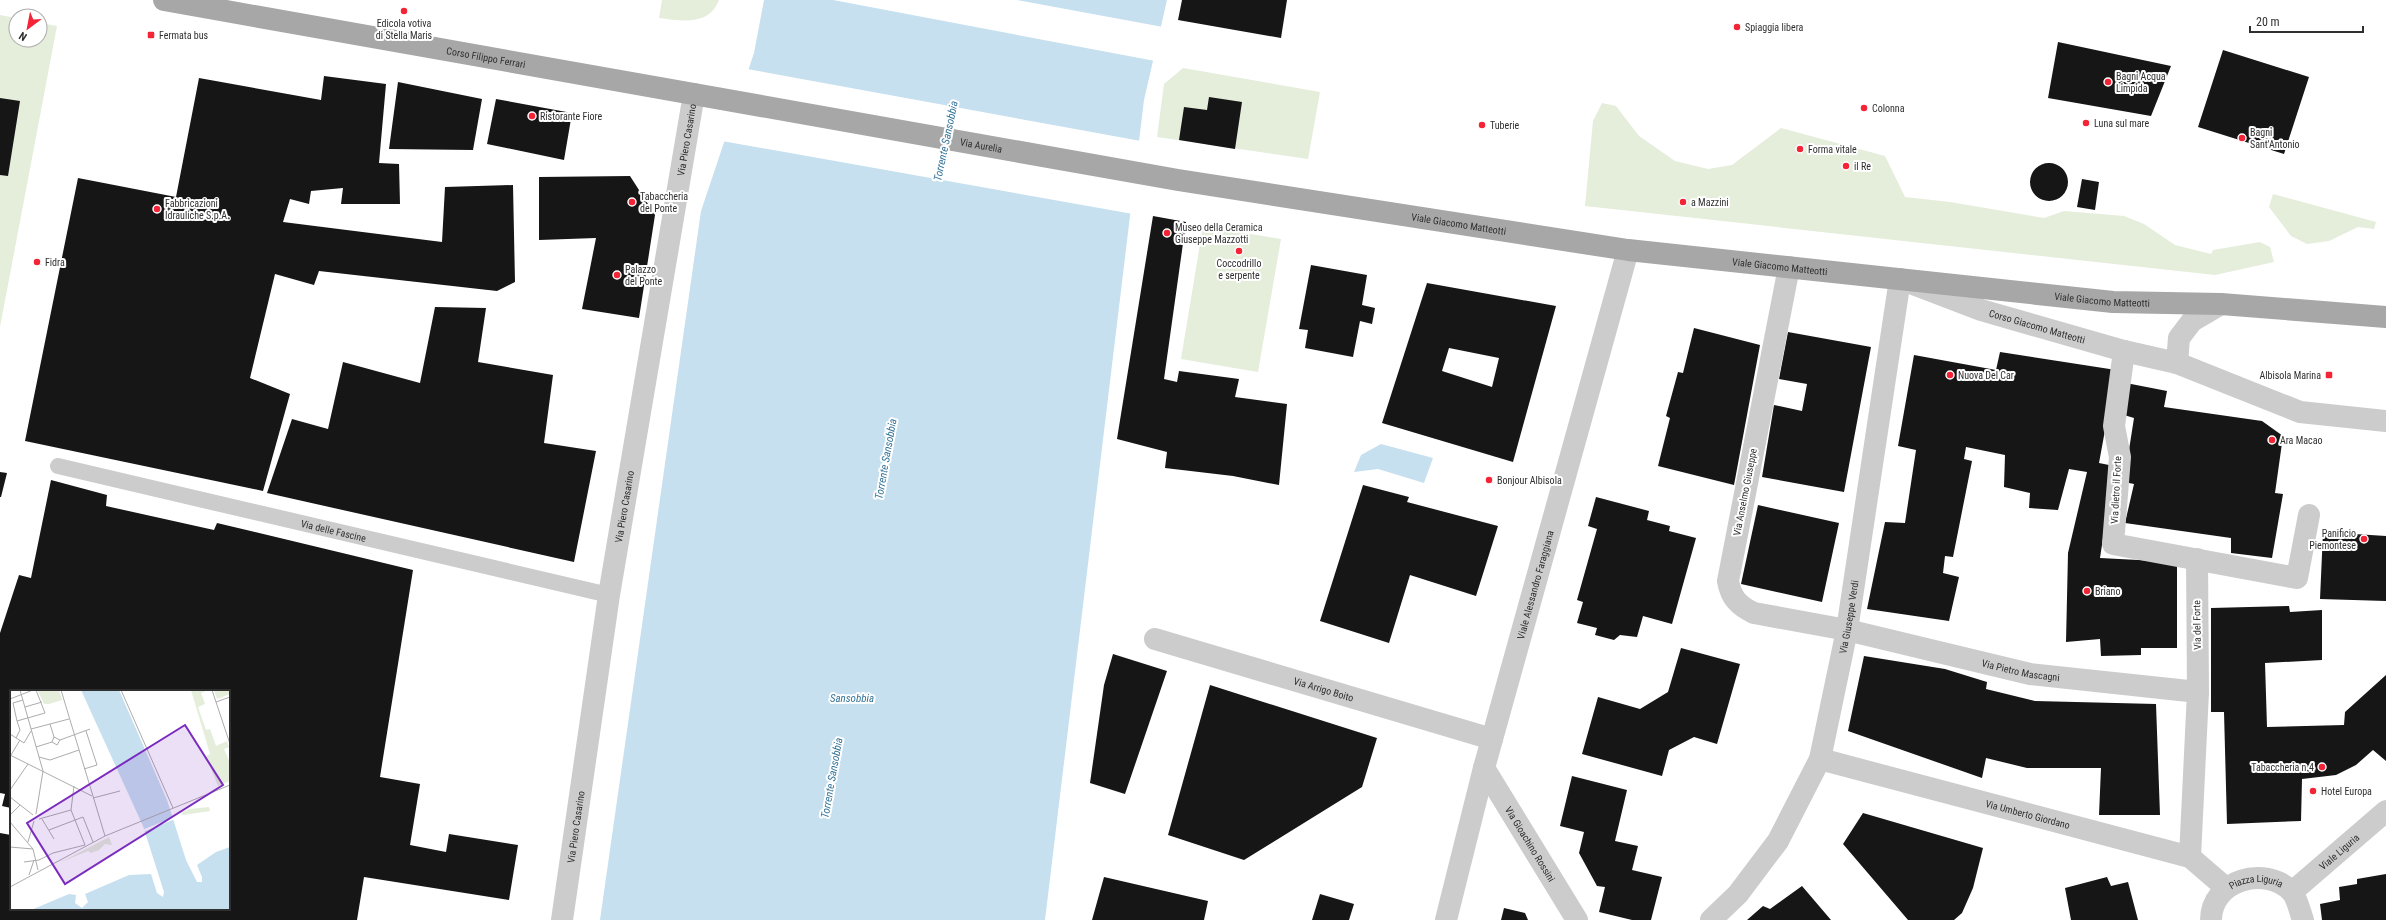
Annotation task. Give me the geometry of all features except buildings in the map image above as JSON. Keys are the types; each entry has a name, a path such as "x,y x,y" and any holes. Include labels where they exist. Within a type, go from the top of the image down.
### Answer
{"main road":[{"name":"Corso Filippo Ferrari","path":"164,0 703,97"},
{"name":"Via Aurelia","path":"703,97 1178,180"},
{"name":"Viale Giacomo Matteotti","path":"1178,180 1628,250 2112,302 2221,304 2386,317"}],"street":[{"name":"Via Piero Casarino","path":"562,920 609,595 703,97"},
{"name":"Viale Alessandro Faraggiana","path":"1446,920 1484,768 1628,250"},
{"name":"Via Anselmo Giuseppe","path":"1789,267 1728,581 1730,592 1744,608 1754,613 1847,630"},
{"name":"Corso Giacomo Matteotti","path":"1900,279 1981,310 2124,351 2177,363 2300,412 2386,421"},
{"name":"Via Giuseppe Verdi","path":"1711,920 1738,894 1778,841 1820,759 1847,630 1900,279"},
{"path":"2177,363 2179,338 2192,321 2221,304"},
{"name":"Via dietro il Forte","path":"2124,351 2114,426 2120,457 2113,544 2197,559"},
{"path":"2197,559 2297,578 2309,515"},
{"name":"Via del Forte","path":"2190,857 2198,692 2197,559"},
{"name":"Via Pietro Mascagni","path":"1847,630 2030,674 2198,692"},
{"name":"Via Arrigo Boito","path":"1155,639 1492,739"},
{"name":"Via Umberto Giordano","path":"1820,759 2190,857 2213,879 2226,888"},
{"name":"Via Gioachino Rossini","path":"1484,768 1577,920"},
{"name":"Viale Liguria","path":"2292,892 2386,811"},
{"name":"Piazza Liguria","path":"2211,920 2211,911 2226,888 2248,877 2272,879 2292,892 2303,920"}],"lane":[{"name":"Via delle Fascine","path":"58,466 609,595"}],"green space":[{"path":"662,0 719,0 709,14 702,18 694,20 677,20 659,18"},
{"path":"0,15 8,16 8,48 48,48 48,24 57,26 0,327"},
{"path":"1183,68 1320,92 1308,159 1157,137 1164,84"},
{"path":"1602,103 1616,106 1639,136 1675,161 1708,169 1732,165 1781,128 1885,156 1905,197 1950,202 2044,218 2064,211 2124,216 2144,224 2175,245 2211,254 2213,250 2260,242 2270,247 2274,262 2215,275 1585,206 1593,121"},
{"path":"2273,194 2376,222 2374,229 2358,227 2329,241 2307,244 2291,236 2269,207"},
{"path":"1203,226 1281,239 1258,372 1181,359"}],"water":[{"name":"Sansobbia","path":"764,0 1167,0 1144,100 1045,920 600,920 701,211 754,53"},
{"path":"1381,444 1433,458 1424,483 1378,469 1354,472 1361,455"}],"pier":[{"path":"833,0 1017,0 1163,27 1155,61"},
{"path":"747,69 1141,141 1133,214 722,141"}],"place":[{"name":"Edicola votiva di Stella Maris","path":"404,11"},
{"name":"Spiaggia libera","path":"1737,27"},
{"name":"Fermata bus","path":"151,35"},
{"name":"Bagni Acqua Limpida","path":"2108,82"},
{"name":"Colonna","path":"1864,108"},
{"name":"Ristorante Fiore","path":"532,116"},
{"name":"Luna sul mare","path":"2086,123"},
{"name":"Tuberie","path":"1482,125"},
{"name":"Bagni Sant'Antonio","path":"2242,138"},
{"name":"Forma vitale","path":"1800,149"},
{"name":"il Re","path":"1846,166"},
{"name":"Tabaccheria del Ponte","path":"632,202"},
{"name":"a Mazzini","path":"1683,202"},
{"name":"Fabbricazioni Idrauliche S.p.A.","path":"157,209"},
{"name":"Museo della Ceramica Giuseppe Mazzotti","path":"1167,233"},
{"name":"Coccodrillo e serpente","path":"1239,251"},
{"name":"Fidra","path":"37,262"},
{"name":"Palazzo del Ponte","path":"617,275"},
{"name":"Nuova Del Car","path":"1950,375"},
{"name":"Albisola Marina","path":"2329,375"},
{"name":"Ara Macao","path":"2272,440"},
{"name":"Bonjour Albisola","path":"1489,480"},
{"name":"Panificio Piemontese","path":"2364,539"},
{"name":"Briano","path":"2087,591"},
{"name":"Tabaccheria n.4","path":"2322,767"},
{"name":"Hotel Europa","path":"2313,791"}],"water label":[{"name":"Torrente Sansobbia","path":"946,141"},
{"name":"Torrente Sansobbia","path":"886,459"},
{"name":"Torrente Sansobbia","path":"832,778"}]}
